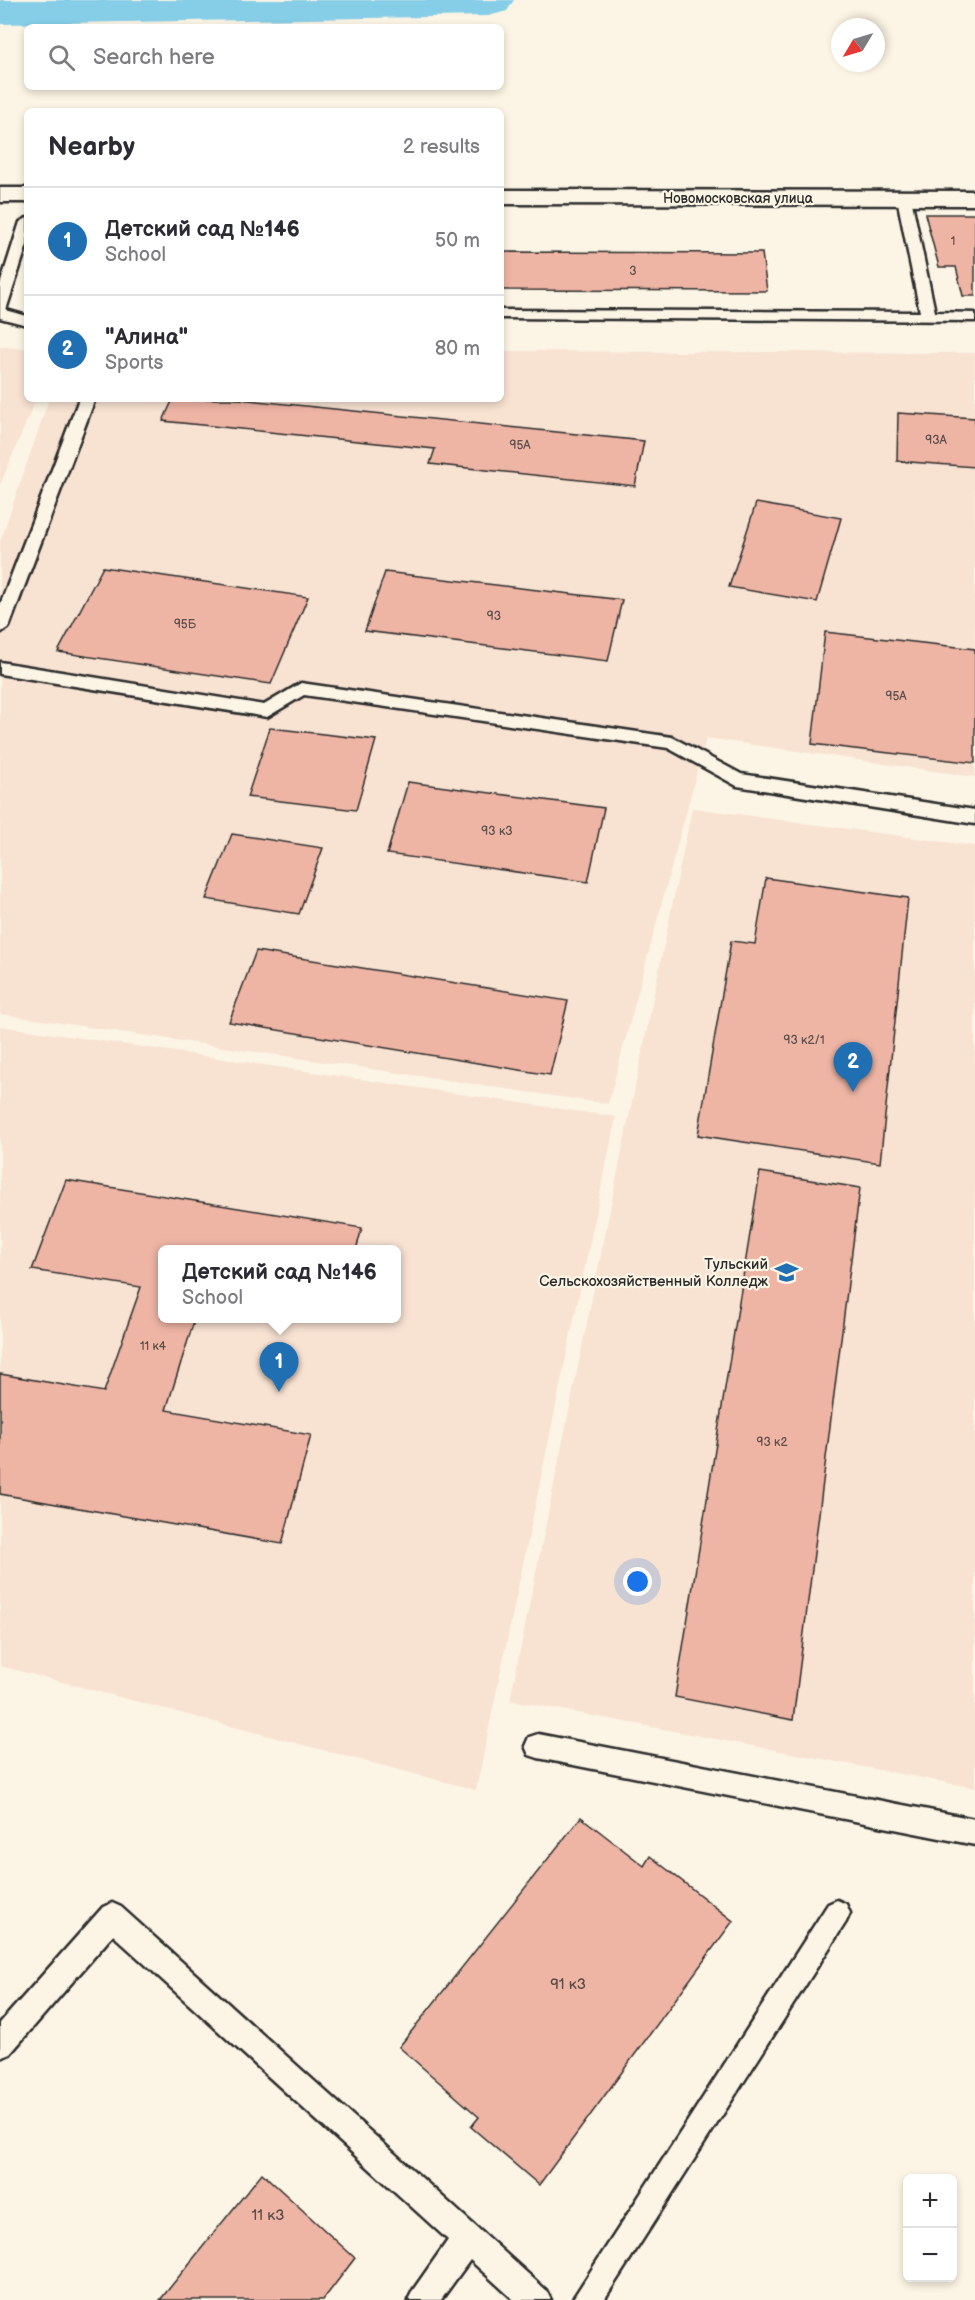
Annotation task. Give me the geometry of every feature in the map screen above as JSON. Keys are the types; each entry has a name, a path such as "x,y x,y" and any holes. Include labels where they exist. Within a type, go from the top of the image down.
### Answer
{"street":[{"path":"0,195 24,195"},
{"name":"Новомосковская улица","path":"504,197 975,198"}],"lane":[{"path":"904,198 928,316"},
{"path":"0,311 24,232"},
{"path":"0,311 24,312"},
{"path":"0,311 24,320"},
{"path":"504,314 975,316"},
{"path":"0,627 86,402"},
{"path":"0,668 267,711 301,689 672,742 737,780 975,817"},
{"path":"538,1746 975,1832"},
{"path":"587,2300 837,1913"},
{"path":"0,2044 112,1916 536,2300"},
{"path":"423,2300 466,2239"}],"shaded area":[{"path":"0,347 24,348 24,402 35,402 0,485"},
{"path":"504,351 975,353 975,777 706,738 608,1104 0,1014 0,542 48,402 504,402"},
{"name":"Тульский Сельскохозяйственный Колледж","path":"692,808 975,846 975,1788 510,1700"},
{"path":"0,1026 616,1117 476,1790 0,1666"}],"building":[{"path":"925,214 975,214 975,296 963,296 956,267 939,267"},
{"path":"504,252 762,253 767,291 504,290"},
{"path":"172,402 267,402 644,441 635,486 430,464 435,449 163,421"},
{"path":"898,413 975,418 975,467 897,461"},
{"path":"756,503 841,518 817,602 729,587"},
{"path":"103,567 308,597 271,684 58,652"},
{"path":"385,572 622,600 608,661 365,631"},
{"path":"825,632 975,649 975,763 812,744"},
{"path":"270,728 376,740 356,810 247,797"},
{"path":"408,782 604,808 588,882 387,854"},
{"path":"232,834 323,848 299,914 206,899"},
{"path":"766,878 908,898 880,1163 698,1135 731,941 755,944"},
{"path":"256,951 568,1001 550,1075 229,1022"},
{"path":"760,1172 860,1188 793,1720 675,1697"},
{"path":"66,1180 362,1228 357,1245 158,1245 158,1323 193,1323 166,1410 311,1435 282,1544 0,1494 0,1374 104,1392 141,1287 32,1270"},
{"path":"581,1817 644,1866 650,1856 733,1921 539,2185 471,2127 479,2117 399,2047"},
{"path":"262,2173 355,2258 323,2300 160,2300"}],"waterway":[{"path":"0,8 488,0"}],"place":[{"name":"\"Алина\"","path":"853,1092"},
{"name":"Тульский Сельскохозяйственный Колледж","path":"786,1273"},
{"name":"Детский сад №146","path":"279,1392"}]}
